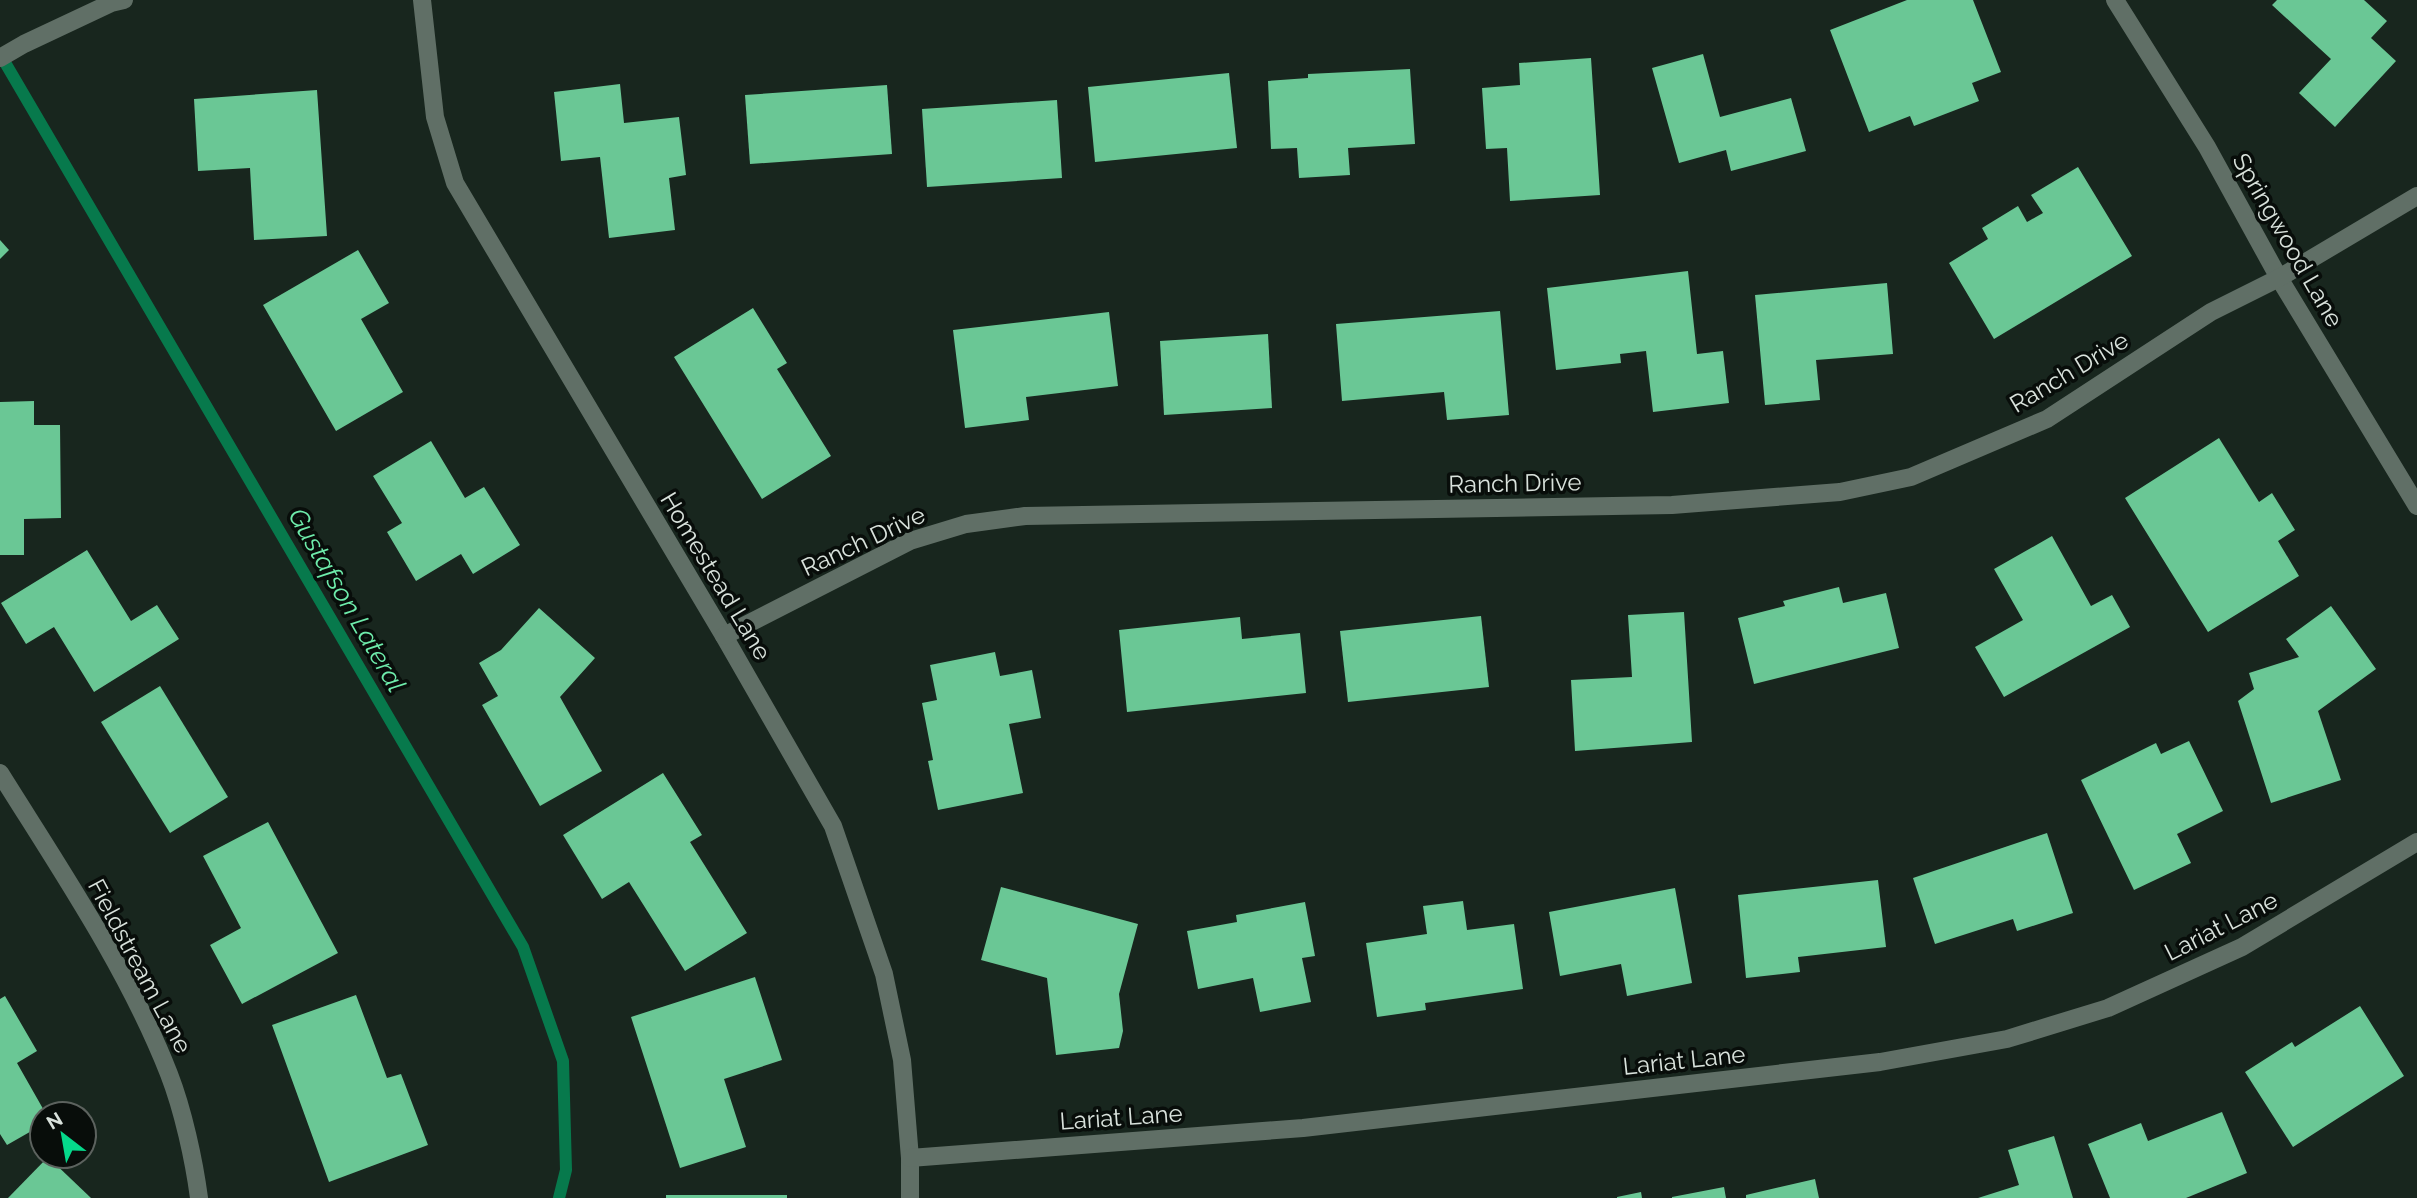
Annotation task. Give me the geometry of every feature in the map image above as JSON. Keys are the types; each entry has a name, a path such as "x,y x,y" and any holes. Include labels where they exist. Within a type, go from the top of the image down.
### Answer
{"street":[{"path":"0,58 111,3 124,0"},
{"name":"Homestead Lane","path":"422,0 435,117 455,183 724,636 833,826 884,974 902,1060 910,1158 910,1198"},
{"name":"Springwood Lane","path":"2115,0 2207,147 2279,278 2417,506"},
{"name":"Ranch Drive","path":"724,636 911,541 966,524 1026,516 1672,505 1840,492 1911,477 2047,419 2211,312 2279,278 2417,196"},
{"name":"Fieldstream Lane","path":"0,773 83,906 141,1012 170,1076 195,1167 199,1198"},
{"name":"Lariat Lane","path":"910,1158 1331,1125 1880,1062 2007,1039 2108,1008 2242,947 2417,842"}],"building":[{"path":"1907,0 1973,0 2001,72 1972,83 1979,101 1914,126 1910,116 1869,132 1830,30"},
{"path":"2277,0 2364,0 2387,21 2371,38 2396,61 2335,127 2299,93 2331,59 2272,5"},
{"path":"1703,54 1720,117 1791,98 1806,151 1731,171 1726,150 1679,163 1652,68"},
{"path":"1591,58 1600,195 1510,201 1507,148 1486,149 1482,88 1520,85 1519,63"},
{"path":"1410,69 1415,144 1348,148 1350,175 1299,178 1297,148 1271,149 1268,81 1308,78 1308,74"},
{"path":"1229,73 1237,148 1095,162 1088,87"},
{"path":"620,84 624,123 679,117 686,175 669,178 675,230 609,238 600,157 561,161 554,92"},
{"path":"887,85 892,154 750,164 745,95"},
{"path":"317,90 327,236 254,240 250,168 198,171 194,99"},
{"path":"1057,100 1062,178 927,187 922,109"},
{"path":"2078,167 2132,256 1994,339 1949,263 1988,239 1982,228 2018,206 2027,222 2043,213 2031,195"},
{"path":"0,240 9,250 0,259"},
{"path":"358,250 389,303 361,319 403,392 336,431 263,305"},
{"path":"1688,271 1697,354 1723,351 1729,403 1653,412 1646,351 1620,354 1621,363 1556,370 1547,288"},
{"path":"1887,283 1893,354 1816,360 1820,400 1765,405 1755,295"},
{"path":"753,308 787,363 777,369 831,456 762,499 674,357"},
{"path":"1500,311 1509,415 1447,420 1444,392 1342,401 1336,324"},
{"path":"1109,312 1118,386 1026,397 1029,420 965,428 953,330"},
{"path":"1268,334 1272,408 1164,415 1160,341"},
{"path":"34,401 34,425 60,425 61,518 24,519 24,555 0,555 0,402"},
{"path":"2219,438 2259,502 2272,493 2295,530 2278,541 2299,576 2208,632 2125,498"},
{"path":"431,441 465,498 484,487 520,545 473,574 461,554 416,581 387,532 402,523 373,476"},
{"path":"2052,536 2091,606 2112,595 2130,627 2004,697 1975,647 2023,620 1994,569"},
{"path":"87,550 131,621 157,605 179,639 94,692 54,627 26,644 1,603"},
{"path":"1839,587 1843,603 1886,593 1899,648 1754,684 1738,618 1785,606 1783,601"},
{"path":"2331,606 2376,669 2318,711 2341,780 2271,803 2238,701 2254,689 2249,673 2299,657 2286,639"},
{"path":"539,608 595,658 560,697 602,771 540,806 482,705 498,696 479,663 501,650"},
{"path":"1684,612 1692,742 1575,751 1571,680 1632,677 1628,615"},
{"path":"1481,616 1489,687 1348,702 1340,631"},
{"path":"1240,617 1242,639 1300,633 1306,693 1127,712 1119,630"},
{"path":"995,652 1000,676 1032,670 1041,718 1009,724 1023,793 938,810 928,761 933,760 922,703 937,700 930,665"},
{"path":"160,686 228,797 170,833 101,722"},
{"path":"2189,741 2223,811 2177,834 2191,863 2134,890 2081,780 2156,743 2161,754"},
{"path":"663,773 702,835 690,842 747,933 685,971 629,882 602,899 563,835"},
{"path":"268,822 338,953 242,1004 210,945 241,928 203,856"},
{"path":"2047,833 2073,913 2017,931 2013,919 1935,944 1913,878"},
{"path":"1878,880 1886,947 1798,957 1800,972 1746,978 1738,895"},
{"path":"1001,887 1138,924 1119,994 1123,1031 1119,1048 1056,1055 1047,978 981,960"},
{"path":"1675,888 1692,983 1627,996 1621,964 1560,976 1549,912"},
{"path":"1463,901 1467,930 1514,924 1523,989 1425,1003 1426,1010 1377,1017 1366,943 1427,934 1423,906"},
{"path":"1305,902 1315,956 1302,958 1311,1002 1260,1012 1253,978 1198,989 1187,931 1237,922 1236,915"},
{"path":"755,977 782,1060 724,1079 746,1147 680,1168 631,1017"},
{"path":"356,995 387,1078 401,1074 428,1145 329,1182 272,1025"},
{"path":"5,996 37,1051 17,1063 38,1100 28,1100 28,1133 7,1145 0,1134 0,999"},
{"path":"2360,1006 2404,1076 2293,1147 2245,1072 2292,1042 2295,1047"},
{"path":"2222,1112 2247,1173 2186,1198 2110,1198 2088,1144 2141,1123 2148,1141"},
{"path":"2054,1136 2073,1198 1978,1198 2019,1185 2008,1150"},
{"path":"35,1170 62,1170 91,1198 8,1198"},
{"path":"1815,1179 1819,1198 1746,1198 1746,1195"},
{"path":"1724,1187 1726,1198 1672,1198 1672,1197"},
{"path":"1641,1192 1642,1198 1617,1198 1617,1197"},
{"path":"666,1195 787,1195 787,1198 666,1198"}],"waterway":[{"name":"Gustafson Lateral","path":"0,54 523,947 563,1061 566,1170 559,1198"}]}
